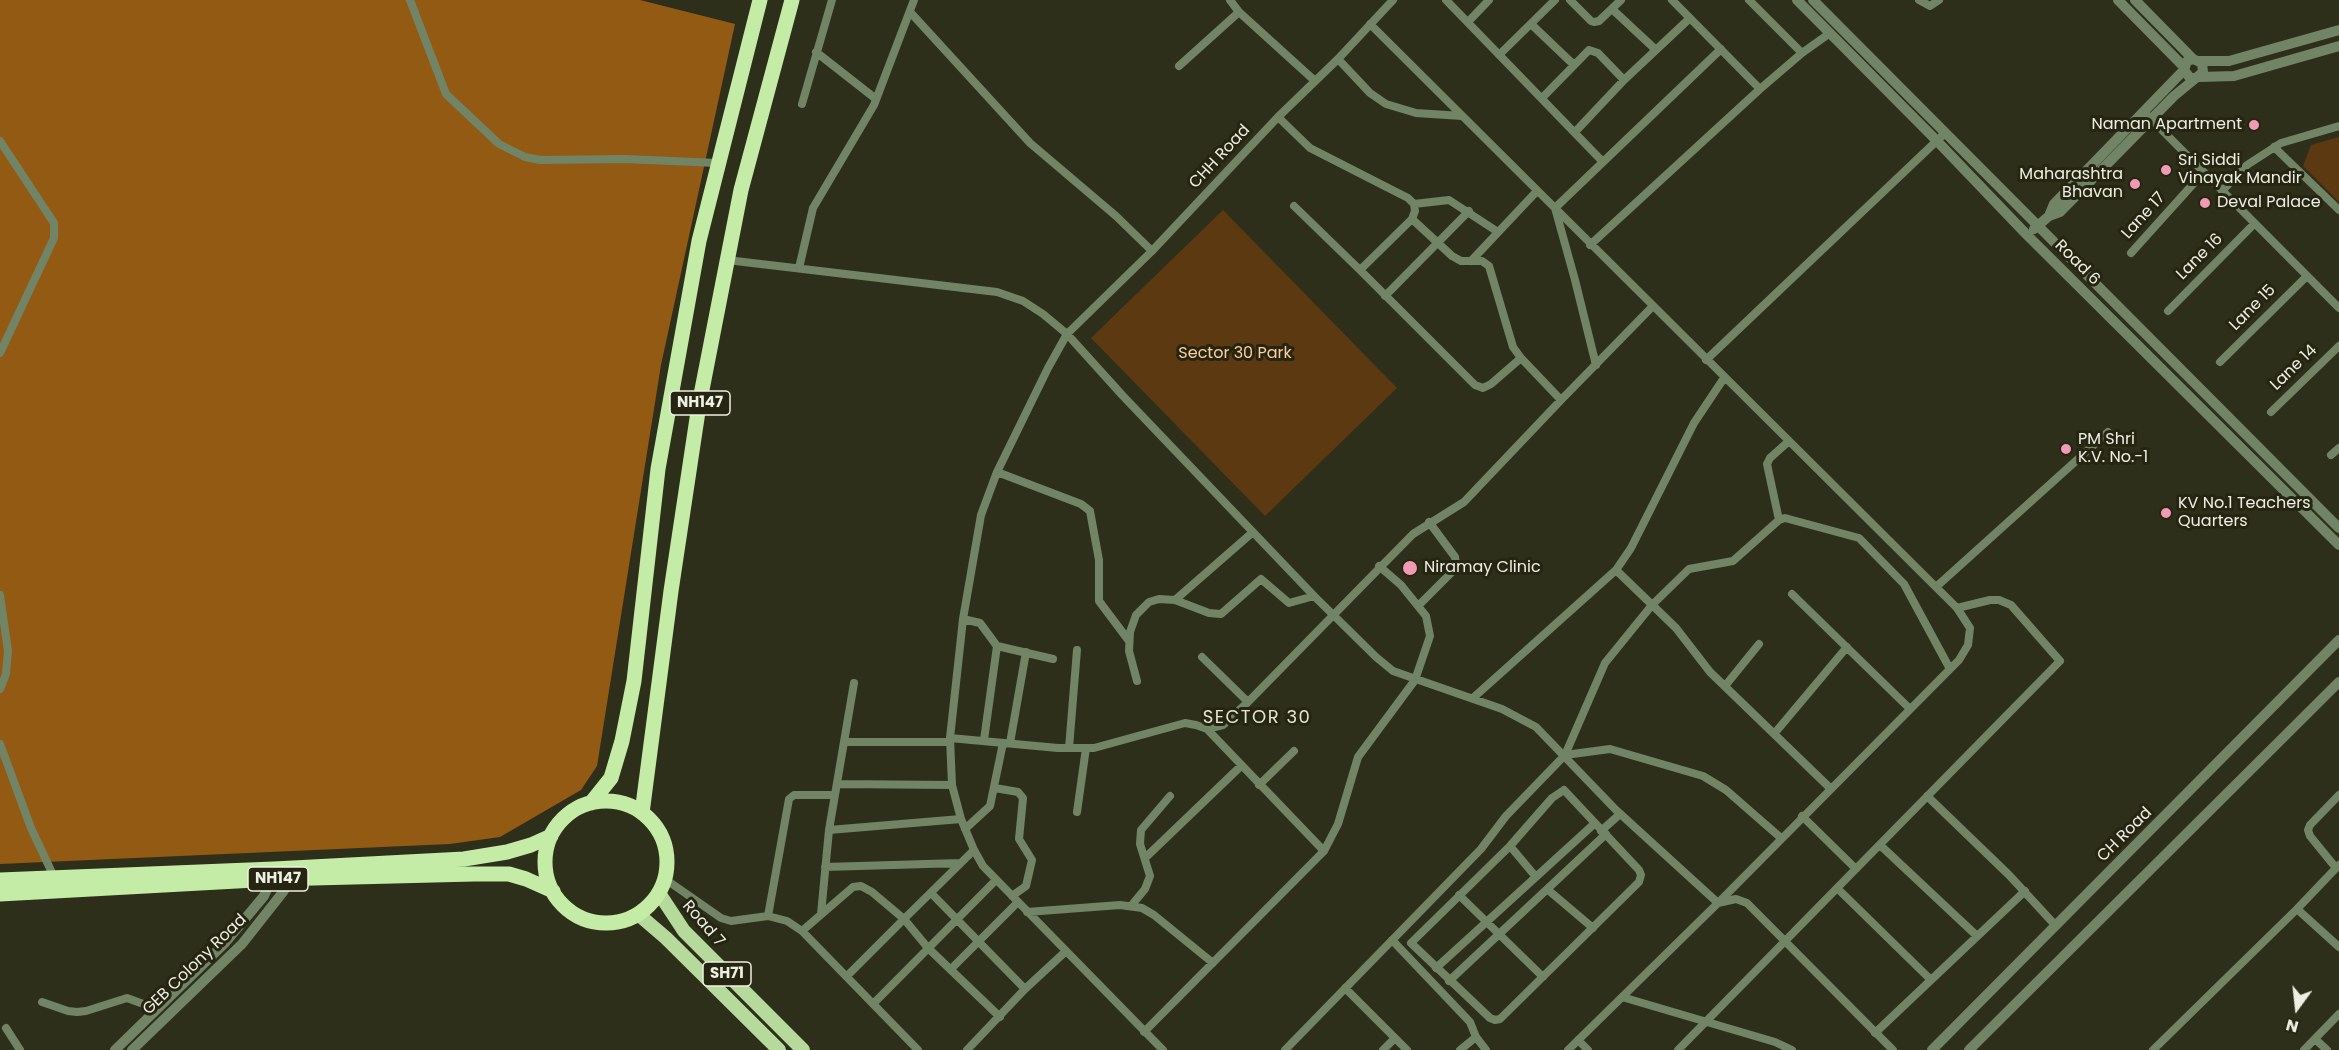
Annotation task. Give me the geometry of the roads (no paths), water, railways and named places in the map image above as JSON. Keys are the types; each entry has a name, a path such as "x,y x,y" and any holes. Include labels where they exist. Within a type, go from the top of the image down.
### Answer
{"highway":[{"name":"NH147","path":"591,803 611,778 617,764 630,701 658,469 699,241 760,0"},
{"name":"NH147","path":"642,813 670,591 699,405 741,190 792,0"},
{"name":"NH147","path":"614,802 627,805 642,813 659,831 664,843 667,859 662,886 650,905 638,914 622,921 589,920 572,912 553,891 546,866 546,850 551,836 565,817 576,809 591,803 614,802"},
{"name":"NH147","path":"0,894 464,859 507,852 551,836"},
{"name":"NH147","path":"291,873 508,874 553,891"},
{"name":"NH147","path":"0,880 54,877 273,874"}],"main road":[{"name":"Road 7","path":"662,886 684,932 803,1050"},
{"name":"Road 7","path":"638,914 666,938 779,1050"}],"street":[{"path":"411,0 446,94 499,144 525,157 540,160 625,159 717,164"},
{"path":"802,104 832,0"},
{"path":"799,268 813,208 876,99 911,13 914,0"},
{"path":"1230,0 1239,12 1315,81"},
{"name":"CHH Road","path":"1162,1050 983,866 961,819 951,785 950,740 963,619 981,515 997,472 1067,334 1152,251 1278,117 1338,59 1393,0"},
{"path":"1446,0 1603,162"},
{"path":"1468,22 1489,0"},
{"path":"1499,55 1555,0"},
{"path":"1570,0 1591,21 1599,21 1621,0"},
{"path":"1672,0 1760,89"},
{"path":"1749,0 1802,53"},
{"name":"Road 6","path":"1797,0 2037,226 2339,528"},
{"name":"Road 6","path":"1813,0 1941,137 2027,235 2339,545"},
{"path":"1918,0 1930,6 1939,0"},
{"path":"2118,0 2184,68 2190,78 2234,76 2339,46"},
{"path":"2027,235 2049,216 2060,212 2152,118 2198,78 2204,69 2135,0"},
{"path":"1612,9 1656,50"},
{"path":"1179,66 1239,12"},
{"path":"911,13 1030,143 1116,216 1152,251"},
{"path":"1575,132 1624,80 1690,18"},
{"path":"1370,24 1957,608 1970,628 1968,645 1959,660 1718,903 1568,1050"},
{"path":"1531,24 1574,65"},
{"path":"2049,216 2054,204 2184,68 2187,61 2229,61 2339,30"},
{"path":"1590,245 1760,89 1802,53 1830,33"},
{"path":"2285,45 2290,60"},
{"path":"1555,208 1721,49"},
{"path":"1542,98 1589,50 1594,51 1624,80"},
{"path":"816,52 876,99"},
{"path":"1338,59 1371,93 1386,104 1416,113 1462,116"},
{"path":"2142,111 2152,118 2203,173 2339,308"},
{"path":"1278,117 1310,148 1408,198 1414,204 1415,212 1412,219 1360,270"},
{"path":"2222,191 2247,165 2281,143 2339,126"},
{"path":"1706,360 1941,137"},
{"path":"0,141 54,223 51,248 0,352"},
{"path":"2274,147 2339,210"},
{"name":"Lane 17","path":"2131,253 2203,173"},
{"path":"1471,261 1537,191"},
{"path":"1414,204 1449,200 1498,232"},
{"path":"1294,206 1475,385 1483,388 1491,384 1521,358"},
{"path":"1555,208 1596,365"},
{"path":"1385,296 1469,211"},
{"path":"1412,219 1452,256 1461,261 1482,261 1489,266 1513,347 1562,400"},
{"name":"Lane 16","path":"2168,311 2254,224"},
{"path":"727,260 997,292 1023,302 1043,314 1067,334 1332,615 1393,671 1473,698 1518,716 1536,727 1620,814 1718,903"},
{"name":"Lane 15","path":"2220,362 2307,276"},
{"path":"846,742 984,740 1069,748 1094,748 1185,723 1207,729 1223,725 1413,534 1464,502 1652,307"},
{"name":"Lane 14","path":"2271,412 2339,346"},
{"path":"1473,698 1616,570 1631,548 1694,423 1724,378"},
{"path":"1936,587 2108,432"},
{"path":"1779,520 1767,464 1770,458 1789,441"},
{"path":"2331,455 2339,448"},
{"path":"997,472 1081,504 1090,512 1099,560 1099,601 1129,641"},
{"path":"1285,1050 1481,849 1506,816 1565,755 1605,663 1652,604 1689,569 1733,561 1779,520 1793,519 1859,538 1904,584 1950,669"},
{"path":"1419,605 1453,571 1456,564 1455,556 1429,522"},
{"path":"1174,600 1253,532"},
{"path":"1144,1032 1324,851 1338,824 1358,757 1415,680 1430,636 1426,616 1401,585 1379,566"},
{"path":"1616,570 1677,628 1710,672 1830,788"},
{"path":"1137,681 1130,658 1129,641 1133,621 1144,606 1154,600 1174,600 1209,613 1221,614 1261,579 1288,603 1314,596"},
{"path":"1792,594 1910,708"},
{"path":"0,595 8,651 6,675 0,689"},
{"path":"1682,1049 1705,1022 2060,661 2012,605 1999,600 1990,600 1957,608"},
{"path":"963,619 980,623 997,646 1053,659"},
{"name":"CH Road","path":"1932,1050 2339,640"},
{"path":"1725,686 1759,644"},
{"path":"984,740 997,646"},
{"path":"1774,734 1846,647"},
{"path":"1069,748 1077,650"},
{"path":"966,830 987,811 995,788 1026,652"},
{"path":"1202,657 1248,702"},
{"path":"1969,1050 2339,682"},
{"path":"821,914 829,830 846,742 854,684"},
{"path":"1207,729 1324,851"},
{"path":"0,744 31,828 54,877"},
{"path":"1077,812 1086,748"},
{"path":"1565,755 1610,749 1703,776 1726,790 1781,838"},
{"path":"1259,785 1294,751"},
{"path":"1145,858 1241,766"},
{"path":"837,784 951,785"},
{"path":"951,969 979,942 1026,886 1032,863 1031,857 1019,839 1023,798 1018,792 995,788"},
{"path":"1564,790 1604,832 1641,875 1639,882 1500,1019 1490,1018 1411,943 1510,846 1552,798 1564,790"},
{"path":"768,916 789,799 794,795 835,795"},
{"path":"2153,1050 2337,867 2310,836 2308,830 2310,825 2339,795"},
{"path":"1131,906 1150,876 1140,844 1141,830 1170,796"},
{"path":"1927,796 2025,891 2056,926"},
{"path":"1433,983 1446,978 1499,935 1620,814"},
{"path":"1802,816 1856,868"},
{"path":"829,830 961,819"},
{"path":"1436,968 1594,824"},
{"path":"1880,845 1977,936"},
{"path":"1510,846 1536,877"},
{"path":"847,976 974,850"},
{"path":"825,867 960,863"},
{"name":"GEB Colony Road","path":"132,1050 242,944 256,928 291,873"},
{"name":"GEB Colony Road","path":"115,1050 224,944 250,915 273,874"},
{"path":"873,1004 996,880"},
{"path":"662,886 721,918 731,921 768,916 787,921 802,931 918,1050"},
{"path":"802,931 852,887 861,886 872,892 904,919 928,948 1000,1017"},
{"path":"1547,888 1593,928"},
{"path":"1837,888 1930,980"},
{"path":"1875,1033 2025,891"},
{"path":"931,892 1025,989"},
{"path":"1459,895 1543,977"},
{"path":"1718,903 1736,899 1747,903 1893,1050"},
{"path":"1027,912 1131,906 1142,908 1154,915 1213,963"},
{"path":"2297,909 2339,947"},
{"path":"1392,940 1470,1022 1476,1037 1486,1050"},
{"path":"967,1050 1025,989 1065,952"},
{"path":"1345,988 1407,1050"},
{"path":"42,1002 76,1012 128,998 157,1009"},
{"path":"1622,998 1775,1042 1792,1050"},
{"path":"2304,1050 2339,1014"},
{"path":"6,1028 20,1050"},
{"path":"1460,1050 1476,1037"},
{"path":"1383,1050 1395,1038"},
{"path":"2315,1039 2327,1050"},
{"path":"1578,1040 1588,1050"}],"place":[{"name":"Naman Apartment","path":"2254,125"},
{"name":"Sri Siddi Vinayak Mandir","path":"2166,170"},
{"name":"Maharashtra Bhavan","path":"2135,184"},
{"name":"Deval Palace","path":"2205,203"},
{"name":"PM Shri K.V. No.-1","path":"2066,449"},
{"name":"KV No.1 Teachers Quarters","path":"2166,513"},
{"name":"Niramay Clinic","path":"1410,568"}],"district":[{"name":"SECTOR 30","path":"1257,718"}],"park label":[{"name":"Sector 30 Park","path":"1235,354"}]}
